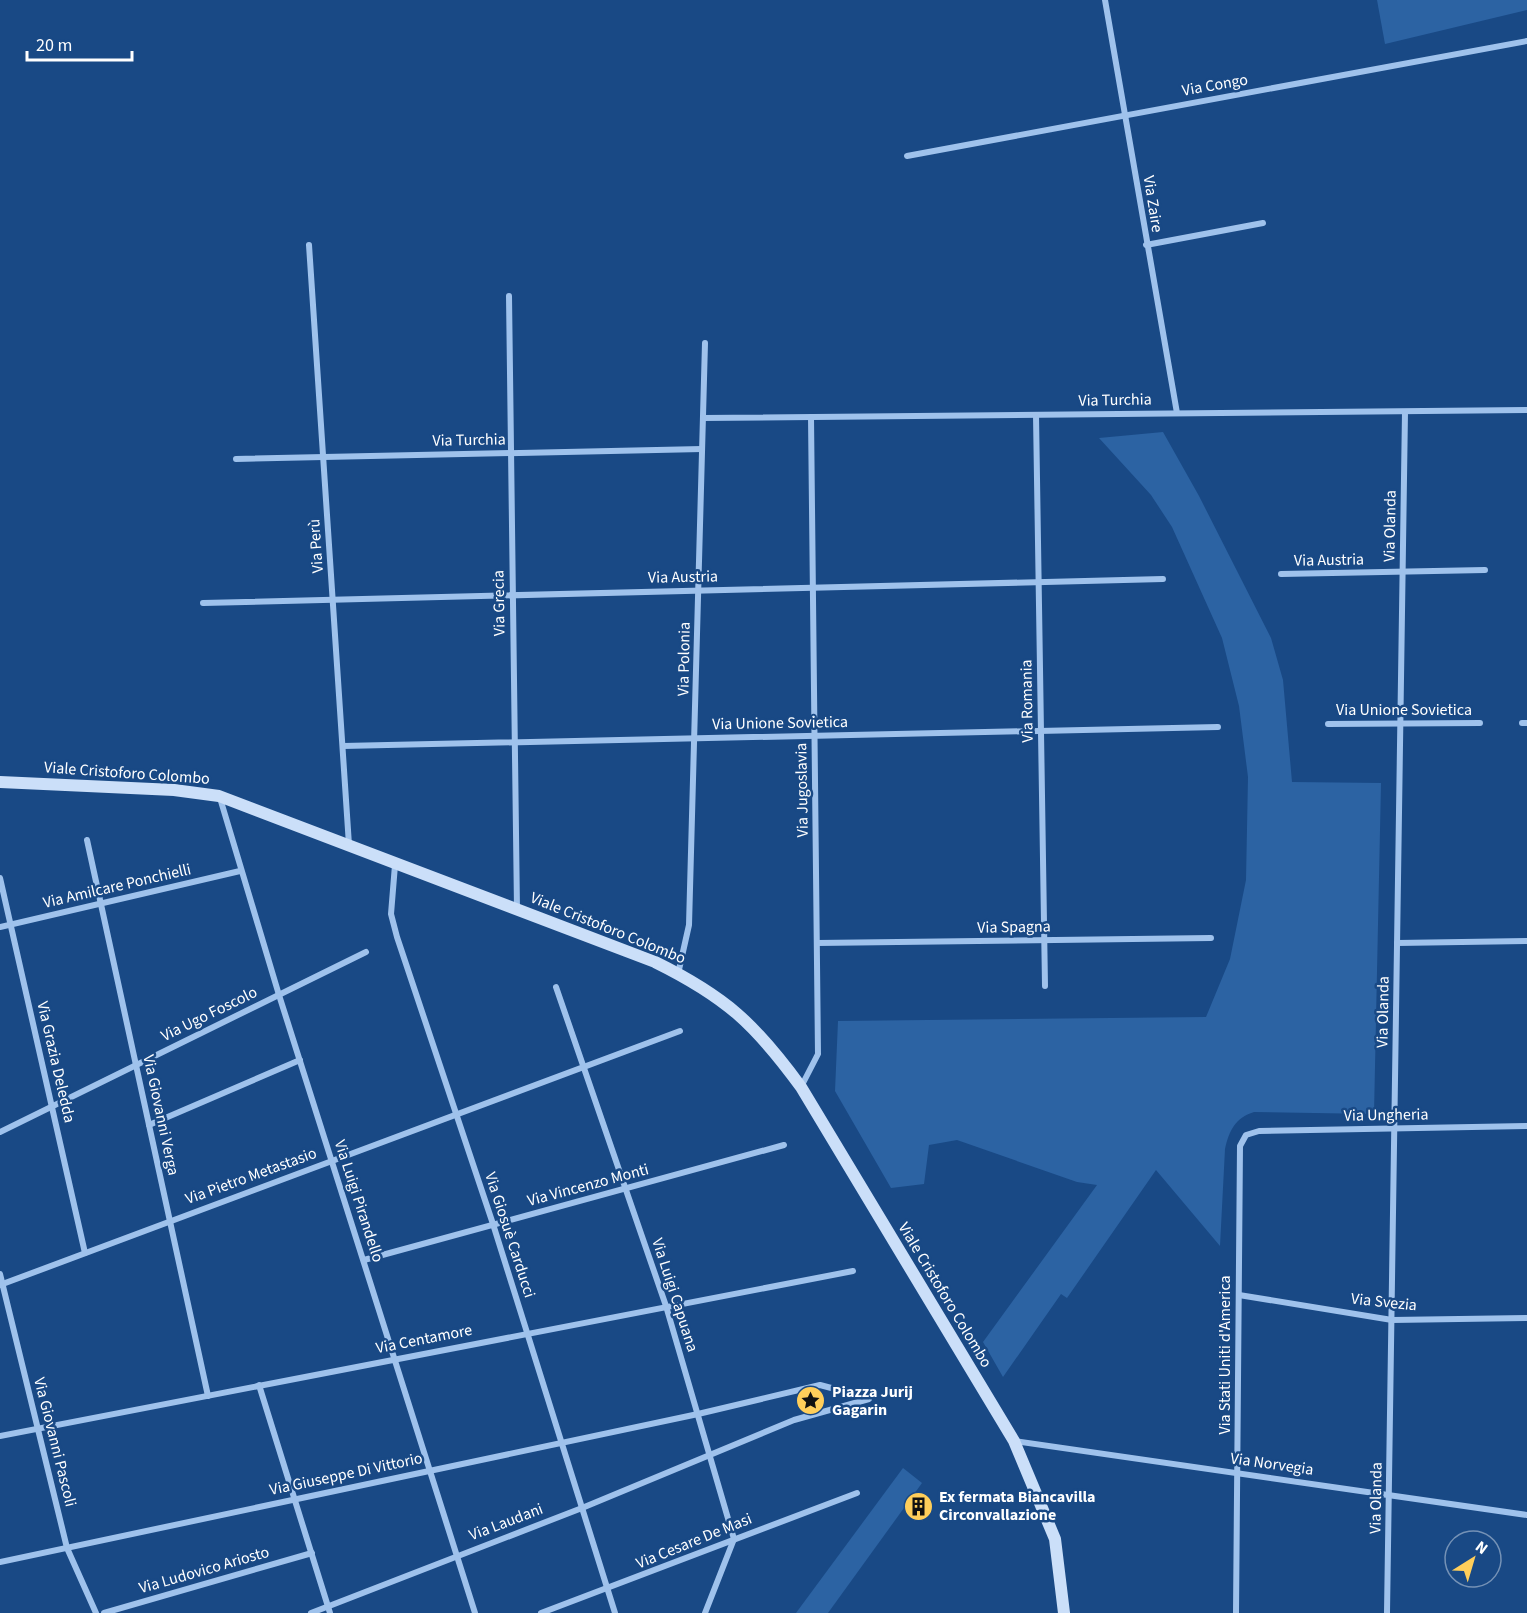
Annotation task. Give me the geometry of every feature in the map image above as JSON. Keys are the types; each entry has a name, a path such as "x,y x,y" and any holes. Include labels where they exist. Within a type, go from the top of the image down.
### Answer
{"street":[{"name":"Via Zaire","path":"1105,0 1177,413"},
{"name":"Via Congo","path":"907,156 1527,41"},
{"path":"1146,245 1263,223"},
{"name":"Via Perù","path":"309,245 349,845"},
{"name":"Via Grecia","path":"509,296 517,909"},
{"name":"Via Polonia","path":"678,974 689,925 696,739 705,343"},
{"name":"Via Turchia","path":"703,418 1527,410"},
{"name":"Via Olanda","path":"1387,1613 1405,412"},
{"name":"Via Romania","path":"1036,415 1045,986"},
{"name":"Via Jugoslavia","path":"801,1087 818,1054 812,417"},
{"name":"Via Turchia","path":"236,459 702,449"},
{"name":"Via Austria","path":"1281,574 1485,570"},
{"name":"Via Austria","path":"203,603 1162,579"},
{"name":"Via Unione Sovietica","path":"1328,724 1480,723"},
{"name":"Via Unione Sovietica","path":"343,746 1218,727"},
{"name":"Viale Cristoforo Colombo","path":"0,782 174,790 219,796 349,845 395,865 517,909 678,974 698,983 735,1010 769,1043 801,1087 1014,1441 1056,1539 1064,1613"},
{"name":"Via Luigi Pirandello","path":"219,796 240,872 475,1613"},
{"name":"Via Giovanni Verga","path":"87,840 208,1396"},
{"name":"Via Giosuè Carducci","path":"395,865 391,914 493,1224 615,1613"},
{"name":"Via Amilcare Ponchielli","path":"0,927 240,872"},
{"name":"Via Grazia Deledda","path":"0,878 85,1253"},
{"name":"Via Spagna","path":"817,943 1211,938"},
{"path":"1397,943 1527,941"},
{"name":"Via Ugo Foscolo","path":"0,1132 366,952"},
{"name":"Via Luigi Capuana","path":"556,987 666,1306 734,1539"},
{"name":"Via Pietro Metastasio","path":"1,1285 680,1031"},
{"path":"149,1125 300,1060"},
{"name":"Via Ungheria","path":"1246,1135 1259,1131 1527,1126"},
{"name":"Via Stati Uniti d'America","path":"1236,1613 1240,1146 1246,1135"},
{"name":"Via Vincenzo Monti","path":"364,1260 784,1145"},
{"name":"Via Centamore","path":"0,1436 854,1271"},
{"name":"Via Giovanni Pascoli","path":"0,1274 68,1548 96,1613"},
{"name":"Via Svezia","path":"1239,1295 1392,1320 1527,1318"},
{"path":"259,1385 329,1610"},
{"name":"Via Giuseppe Di Vittorio","path":"0,1562 698,1414 820,1385 869,1398 794,1420 709,1454"},
{"name":"Via Norvegia","path":"1014,1441 1527,1515"},
{"name":"Via Laudani","path":"311,1613 329,1610 709,1454"},
{"name":"Via Cesare De Masi","path":"540,1613 857,1493"},
{"path":"705,1613 734,1539"},
{"name":"Via Ludovico Ariosto","path":"104,1613 312,1552"}],"shaded area":[{"path":"1377,0 1527,0 1527,10 1385,44"},
{"path":"1163,432 1199,496 1271,638 1283,680 1292,782 1381,783 1374,1114 1254,1112 1242,1118 1231,1131 1225,1149 1220,1246 1156,1170 1067,1298 1061,1294 1003,1377 983,1342 1097,1185 1077,1182 957,1140 929,1145 924,1184 891,1188 835,1091 838,1021 1206,1017 1230,959 1246,880 1248,777 1239,706 1222,638 1172,527 1151,495 1099,438"},
{"path":"903,1468 922,1483 828,1613 796,1613"}],"place":[{"name":"Piazza Jurij Gagarin","path":"811,1401"},
{"name":"Ex fermata Biancavilla Circonvallazione","path":"918,1506"}]}
